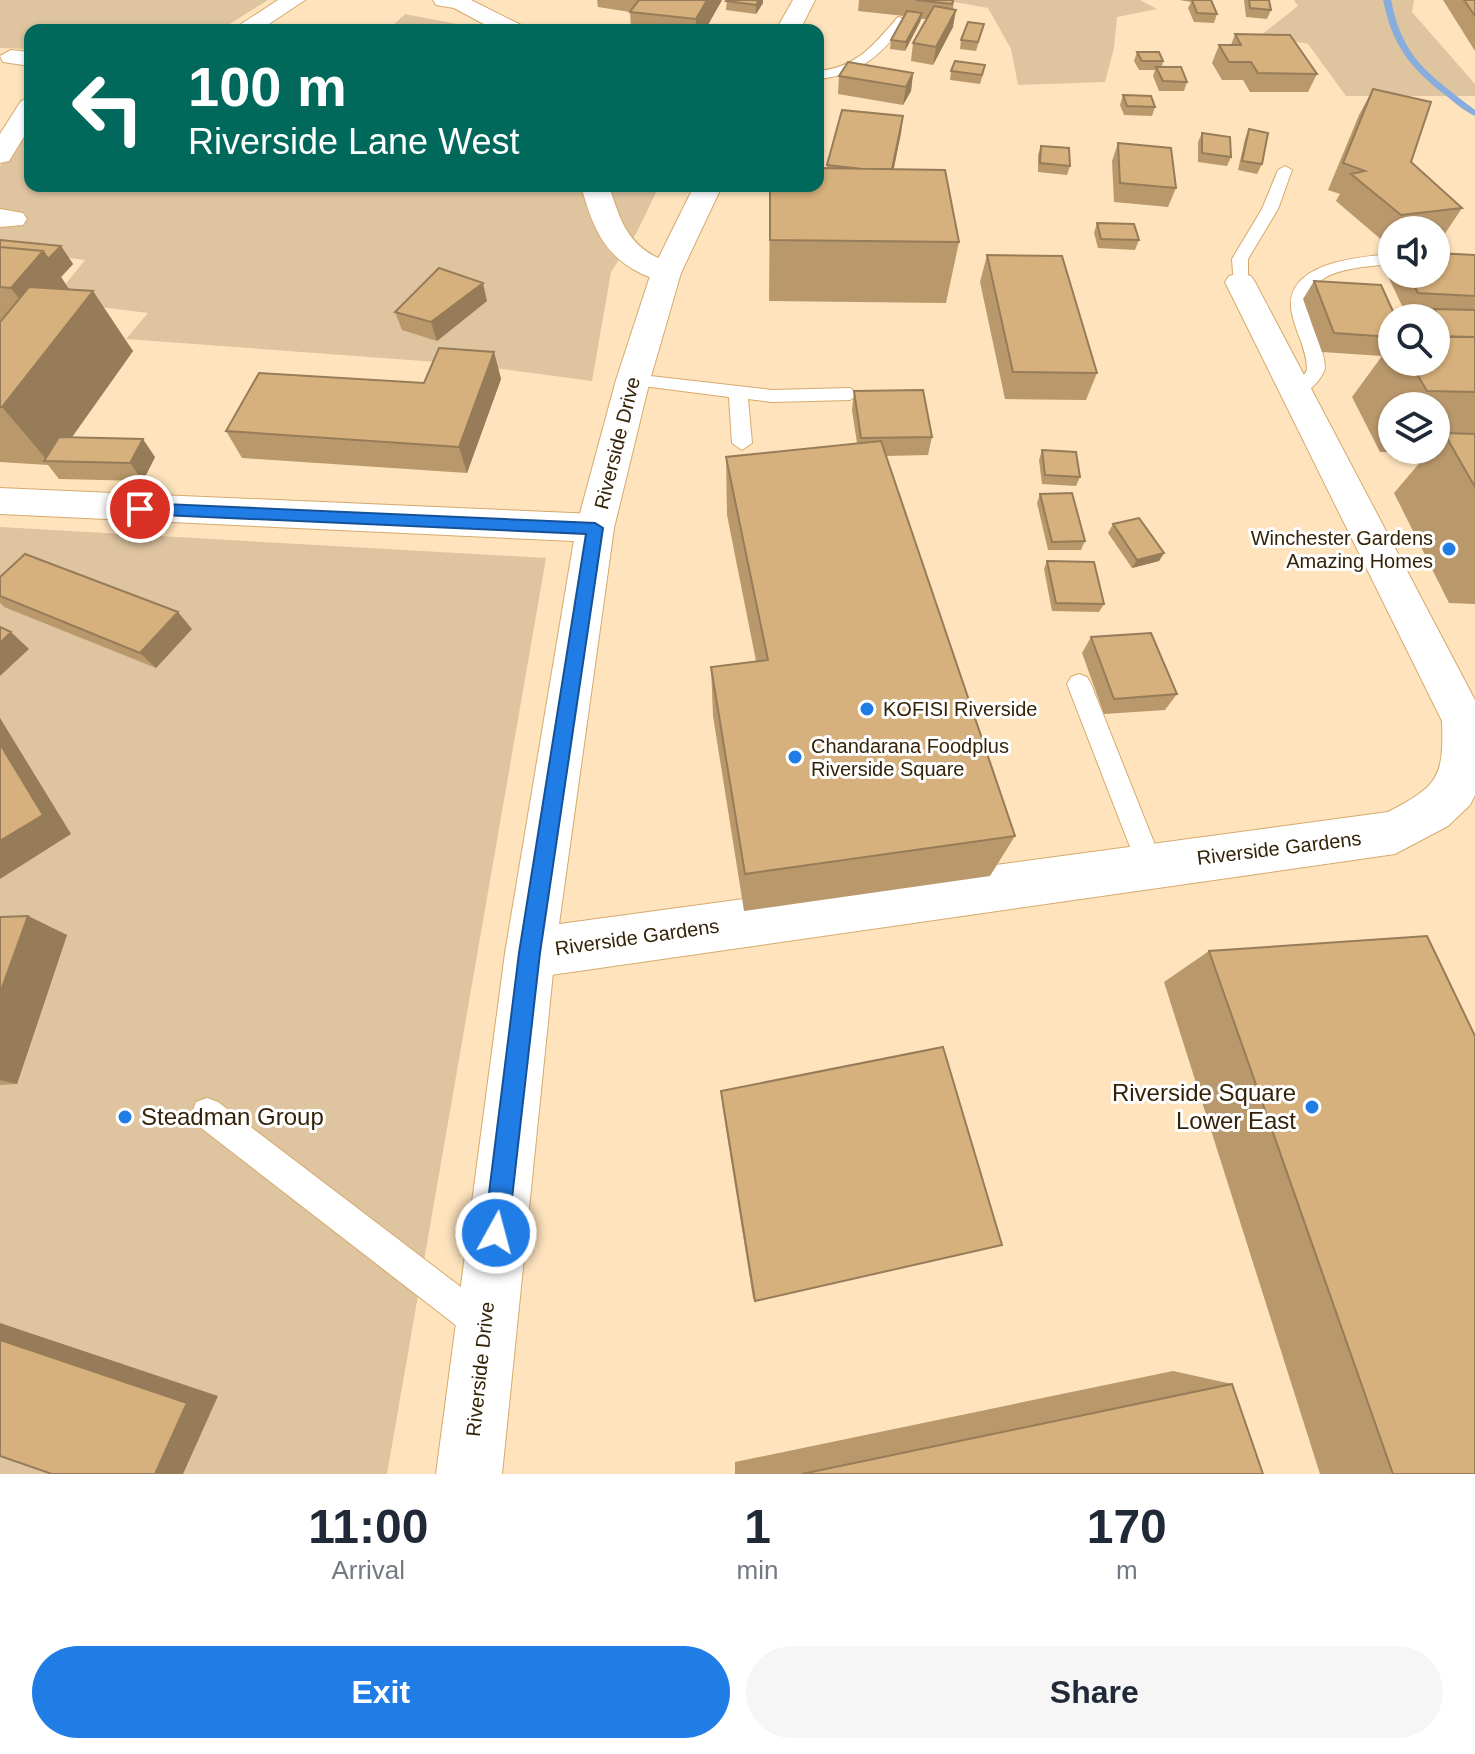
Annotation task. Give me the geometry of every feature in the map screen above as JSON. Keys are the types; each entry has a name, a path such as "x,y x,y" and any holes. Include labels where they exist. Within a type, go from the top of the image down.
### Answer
{"street":[{"path":"254,24 294,0"},
{"path":"444,0 460,3 501,24"},
{"path":"791,24 804,0"},
{"path":"0,155 24,116"},
{"path":"597,192 611,237 621,249 633,259 666,273"},
{"name":"Riverside Drive","path":"469,1474 530,953 595,528 633,380 666,273 705,192"},
{"name":"Riverside Gardens","path":"530,953 1395,833 1431,814 1459,788 1467,756 1464,721 1240,282"},
{"path":"0,501 595,528"}],"lane":[{"path":"824,74 859,66 902,20"},
{"path":"1240,282 1240,259 1270,209 1285,170"},
{"path":"1295,389 1309,382 1316,371 1316,360 1300,313 1300,293 1307,281 1347,265 1378,261"},
{"path":"633,380 772,396 850,394"},
{"path":"738,393 742,443"},
{"path":"1079,684 1150,865"},
{"path":"207,1113 485,1327"}],"shaded area":[{"path":"0,0 268,0 230,24 24,24 24,49 0,48"},
{"path":"943,0 1140,0 1157,9 1117,17 1114,48 1105,82 1018,85 1011,49 988,8"},
{"path":"1294,0 1414,0 1412,12 1475,84 1475,96 1346,96 1308,44 1261,35 1298,6"},
{"path":"405,14 456,24 394,24"},
{"path":"24,127 24,192 656,192 637,232 611,272 592,381 464,364 126,339 148,313 52,301 85,260 0,249 0,166"},
{"path":"0,527 546,558 387,1474 0,1474"}],"building":[{"path":"639,0 707,0 696,19 630,12"},
{"path":"727,0 759,0 756,5"},
{"path":"916,0 953,0 952,4"},
{"path":"1192,0 1211,0 1217,14 1197,13"},
{"path":"1249,0 1269,0 1271,10 1250,8"},
{"path":"1464,0 1475,0 1475,16"},
{"path":"934,6 956,10 936,47 913,43"},
{"path":"907,11 922,13 906,42 891,40"},
{"path":"968,22 984,24 978,42 961,40"},
{"path":"1235,34 1290,35 1317,74 1258,73 1251,62 1229,62 1219,45 1241,45"},
{"path":"1137,52 1159,52 1163,61 1142,61"},
{"path":"955,61 985,65 982,75 951,71"},
{"path":"848,62 913,73 906,87 839,76"},
{"path":"1156,67 1181,67 1187,82 1163,81"},
{"path":"1373,89 1431,102 1411,162 1462,208 1401,215 1351,174 1365,171 1343,163"},
{"path":"1123,95 1151,96 1155,107 1127,106"},
{"path":"842,110 903,116 892,169 827,165"},
{"path":"1249,129 1268,133 1262,164 1242,161"},
{"path":"1202,133 1230,137 1231,157 1202,153"},
{"path":"1118,143 1171,148 1176,188 1120,183"},
{"path":"1041,146 1069,148 1070,166 1040,163"},
{"path":"824,168 945,170 959,242 770,240 770,192 824,192"},
{"path":"1097,223 1134,224 1139,240 1101,239"},
{"path":"0,240 61,246 48,259 43,251 0,247"},
{"path":"0,247 43,251 11,288 0,287"},
{"path":"1450,254 1475,255 1475,296 1418,293 1415,288 1450,288"},
{"path":"987,255 1062,256 1097,373 1013,372"},
{"path":"439,268 483,283 431,322 395,312"},
{"path":"1314,281 1378,285 1378,288 1382,288 1390,304 1378,304 1378,336 1334,333"},
{"path":"29,287 93,291 0,407 0,322"},
{"path":"1450,309 1475,310 1475,337 1450,337"},
{"path":"1450,336 1475,337 1475,392 1427,391 1418,376 1450,376"},
{"path":"439,348 494,352 459,447 226,431 259,373 424,383"},
{"path":"923,390 932,437 861,438 854,391"},
{"path":"1450,433 1475,434 1475,487 1450,443"},
{"path":"59,437 143,439 130,463 44,461"},
{"path":"881,441 1015,836 745,874 711,667 768,660 726,457"},
{"path":"1042,450 1076,452 1080,477 1045,475"},
{"path":"1072,493 1085,541 1052,542 1040,494"},
{"path":"1139,518 1164,553 1137,560 1113,524"},
{"path":"25,554 178,612 140,653 0,596 0,577"},
{"path":"1047,561 1094,562 1104,604 1056,603"},
{"path":"0,627 11,632 0,643"},
{"path":"1151,633 1177,694 1114,699 1091,637"},
{"path":"0,744 43,815 0,841"},
{"path":"28,916 0,993 0,917"},
{"name":"Riverside Square Lower East","path":"1427,936 1475,1036 1475,1474 1393,1474 1209,951"},
{"path":"943,1047 1002,1245 755,1301 721,1091"},
{"path":"0,1340 187,1403 155,1474 52,1474 0,1456"},
{"path":"1232,1384 1263,1474 802,1474"}],"waterway":[{"path":"1387,0 1391,21 1406,54 1429,78 1475,114"}],"place":[{"name":"Winchester Gardens Amazing Homes","path":"1449,549"},
{"name":"KOFISI Riverside","path":"867,709"},
{"name":"Chandarana Foodplus Riverside Square","path":"795,757"},
{"name":"Riverside Square Lower East","path":"1312,1107"},
{"name":"Steadman Group","path":"125,1117"}],"route":[{"path":"140,509 595,528 530,953 496,1233"}]}
